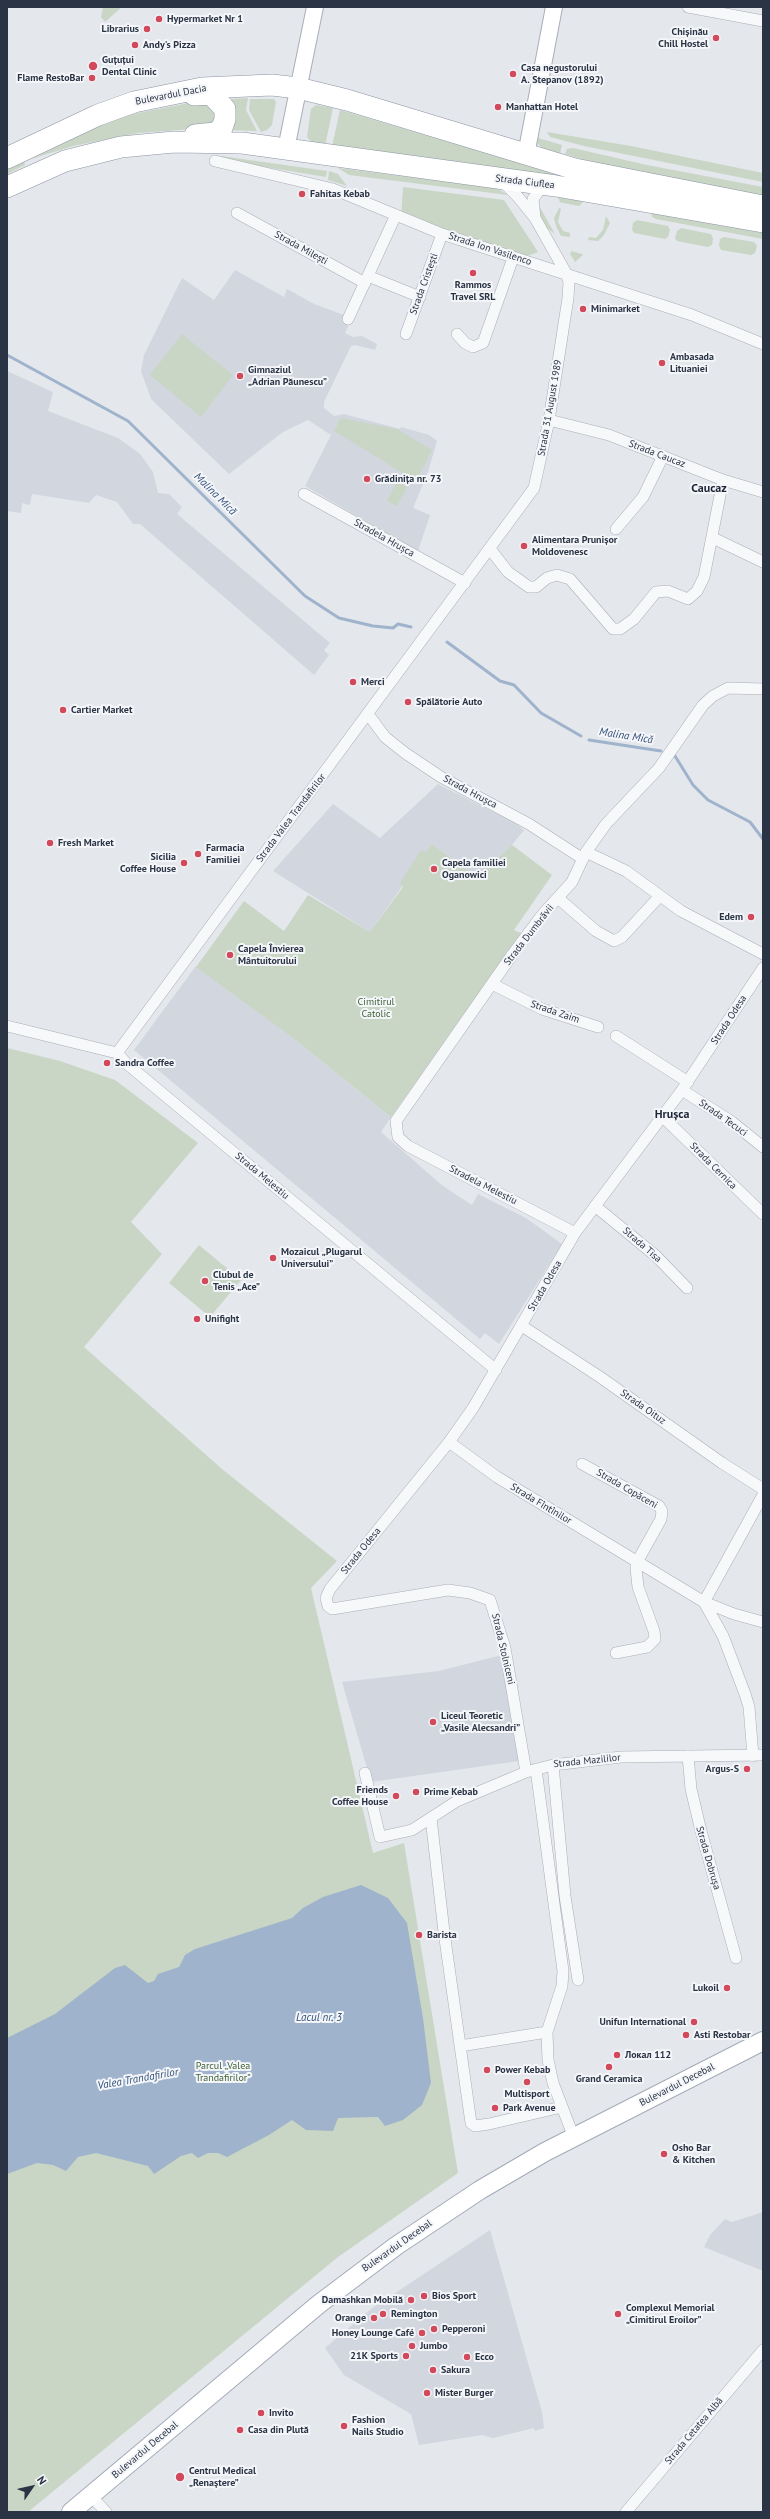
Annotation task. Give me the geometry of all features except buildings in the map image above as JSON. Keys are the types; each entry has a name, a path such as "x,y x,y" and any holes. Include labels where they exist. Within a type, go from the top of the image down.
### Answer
{"highway":[{"name":"Bulevardul Dacia","path":"7,158 98,115 134,102 219,87 265,85 298,88"},
{"path":"298,88 354,102 526,155 598,174 763,206"},
{"path":"65,161 77,152 120,141 211,134 222,128 226,120 225,109 211,94 169,98 140,106 134,102"},
{"path":"7,187 65,161 120,147 174,142 242,143 286,149"},
{"name":"Strada Ciuflea","path":"286,149 498,179 547,184 763,222"}],"main road":[{"name":"Bulevardul Decebal","path":"71,2512 371,2263 480,2190 574,2138 763,2041"}],"street":[{"path":"286,149 316,7"},
{"path":"526,155 554,7"},
{"path":"688,7 763,21"},
{"name":"Strada Ion Vasilenco","path":"215,161 333,189 395,217 442,234 692,315 763,344"},
{"name":"Strada 31 August 1989","path":"465,583 534,488 549,420 568,298 566,273 535,218 518,197 498,179"},
{"name":"Strada 31 August 1989","path":"535,218 533,199 547,184"},
{"name":"Strada Milești","path":"237,213 367,280 420,297"},
{"path":"348,319 395,217"},
{"name":"Strada Cristești","path":"406,334 442,234"},
{"path":"457,334 465,343 473,347 483,343 513,258"},
{"name":"Strada Caucaz","path":"549,420 608,435 723,480 763,492"},
{"path":"616,529 644,497 662,456"},
{"path":"490,548 508,572 529,587 536,587 547,578 557,575 570,579 601,617 613,629 620,629 634,619 659,591 668,591 684,598 691,598 704,577 713,538 723,480"},
{"name":"Stradela Hrușca","path":"304,494 465,583"},
{"path":"713,538 763,562"},
{"name":"Strada Valea Trandafirilor","path":"117,1052 465,583"},
{"name":"Strada Dumbrăvii","path":"396,1132 399,1116 532,928 572,882 584,856 615,812 648,781 703,705 713,696 728,688 763,689"},
{"name":"Strada Hrușca","path":"368,714 385,737 405,753 441,777 529,824 584,856 626,871 659,897 681,911 763,954"},
{"path":"558,898 596,931 614,941 622,937 659,897"},
{"name":"Strada Odesa","path":"326,1602 330,1589 449,1442 496,1370 575,1233 685,1086 763,968"},
{"name":"Strada Zaim","path":"492,984 542,1009 598,1027"},
{"path":"7,1026 117,1052"},
{"path":"616,1036 685,1086"},
{"name":"Strada Melestiu","path":"117,1052 127,1064 496,1370"},
{"name":"Strada Tecuci","path":"685,1086 763,1147"},
{"name":"Strada Cernica","path":"663,1117 763,1214"},
{"name":"Stradela Melestiu","path":"396,1132 408,1146 575,1233"},
{"name":"Strada Tisa","path":"595,1206 656,1256 687,1288"},
{"name":"Strada Oituz","path":"522,1326 600,1377 722,1463 763,1489"},
{"name":"Strada Fîntînilor","path":"449,1442 497,1477 704,1602 734,1614 763,1622"},
{"name":"Strada Copăceni","path":"582,1464 659,1506 662,1511 661,1519 637,1562"},
{"path":"704,1602 763,1495"},
{"path":"616,1653 647,1648 655,1640 654,1631 638,1587 637,1562"},
{"name":"Strada Stolniceni","path":"326,1602 332,1609 338,1609 448,1590 470,1593 490,1600 505,1648 531,1771"},
{"name":"Strada Fîntînilor","path":"704,1602 723,1636 745,1694 758,1756"},
{"name":"Strada Dobrușa","path":"688,1756 691,1789 736,1958"},
{"name":"Strada Mazililor","path":"365,1773 380,1837 412,1830 457,1801 531,1771 553,1765 621,1757 758,1756"},
{"path":"553,1765 565,1896 578,1980"},
{"path":"531,1771 563,1971 562,1986 547,2032 550,2071 574,2138"},
{"path":"431,1818 444,1932 472,2125 489,2124 562,2107"},
{"path":"460,2046 547,2032"},
{"name":"Strada Cetatea Albă","path":"626,2512 763,2350"},
{"path":"91,2496 106,2512"}],"shaded area":[{"name":"Gimnaziul „Adrian Păunescu”","path":"235,270 284,297 287,289 314,304 352,318 345,333 353,337 362,336 377,344 375,350 355,345 351,346 324,402 324,408 334,416 344,414 400,429 401,427 429,435 437,441 428,472 413,508 430,515 418,551 305,486 331,435 308,420 283,432 229,474 151,399 141,371 144,355 182,278 214,300"},
{"path":"7,371 53,392 48,411 118,438 140,454 153,472 158,493 169,494 182,507 177,514 330,643 324,650 329,655 314,675 140,524 133,524 117,502 96,495 89,503 32,494 30,505 22,503 21,513 7,511"},
{"path":"438,784 515,823 524,830 512,845 477,877 432,844 370,932 273,871 333,804 380,838"},
{"path":"196,966 293,1038 391,1117 381,1132 443,1186 472,1205 478,1194 526,1218 562,1244 499,1344 485,1333 480,1339 134,1050"},
{"name":"Liceul Teoretic „Vasile Alecsandri”","path":"502,1655 519,1761 371,1782 342,1682 439,1671"},
{"path":"763,2212 763,2271 704,2247 710,2235 725,2219 732,2222"},
{"name":"Jumbo","path":"490,2230 542,2412 544,2428 535,2431 534,2428 493,2438 482,2435 419,2445 411,2414 344,2375 325,2348 371,2309"}],"green space":[{"path":"103,7 122,7 105,22 101,17"},
{"path":"248,98 246,110 257,131 193,129 138,133 73,146 31,159 78,135 128,115 199,101"},
{"path":"250,99 274,99 276,102 272,125 267,130 261,132 249,110"},
{"path":"316,105 333,108 325,146 312,143 307,137 311,109"},
{"path":"340,110 553,173 552,176 332,147"},
{"path":"547,132 631,146 763,173 763,182 584,146 550,137"},
{"path":"538,138 562,145 560,154 543,149 537,143"},
{"path":"573,148 647,165 763,187 763,196 595,163 565,154 567,149"},
{"path":"221,156 327,171 326,177 223,159"},
{"path":"24,161 25,165 7,174 7,170"},
{"path":"338,168 496,188 508,195 349,175"},
{"path":"329,171 338,174 347,186 328,180"},
{"path":"403,187 504,200 538,252 527,256 401,218"},
{"path":"558,197 583,202 579,206 563,203 560,202"},
{"path":"538,204 555,234 547,228 536,210"},
{"path":"559,208 561,209 558,222 563,231 570,233 570,237 561,236 556,226 554,218"},
{"path":"651,212 763,233 763,239 656,219 652,217"},
{"path":"606,216 610,223 604,235 598,241 588,240 589,237 596,238 603,230"},
{"path":"637,220 668,226 670,230 668,237 665,239 634,233 632,230 633,223"},
{"path":"681,228 711,234 713,238 712,245 708,247 677,241 675,238 677,231"},
{"path":"724,237 754,242 757,246 755,253 751,255 721,250 719,246 720,239"},
{"path":"571,251 583,255 575,262 570,254"},
{"path":"182,334 233,375 201,417 150,375"},
{"path":"341,418 397,429 432,450 416,481 334,431"},
{"path":"397,481 407,487 397,506 387,501"},
{"name":"Cimitirul Catolic","path":"432,844 477,877 512,845 552,875 514,930 521,933 391,1117 293,1038 196,967 244,901 284,931 308,895 370,932 403,887 400,883 421,850 426,852"},
{"name":"Parcul „Valea Trandafirilor”","path":"7,1048 60,1061 115,1080 198,1143 131,1222 162,1254 84,1347 222,1469 337,1561 311,1588 373,1853 404,1843 458,2173 338,2257 28,2512 7,2512"},
{"name":"Clubul de Tenis „Ace”","path":"199,1245 241,1280 210,1317 169,1283"}],"water":[{"name":"Lacul nr. 3","path":"361,1885 388,1898 407,1923 423,2018 431,2083 422,2105 403,2120 385,2126 378,2117 338,2118 333,2131 306,2130 292,2120 269,2135 227,2157 218,2153 208,2153 198,2158 192,2153 181,2156 154,2174 148,2166 96,2153 78,2157 66,2171 53,2165 37,2163 7,2174 7,2038 55,2014 115,1968 125,1965 148,1983 154,1981 158,1974 179,1967 185,1955 195,1949 292,1918 303,1908 323,1897"}],"waterway":[{"name":"Malina Mică","path":"7,355 128,421 305,596 339,618 373,626 393,628 398,624 411,627"},
{"name":"Malina Mică","path":"447,642 500,681 514,685 541,713 581,736"},
{"name":"Malina Mică","path":"589,740 661,751"},
{"name":"Malina Mică","path":"675,756 693,785 708,800 750,822 763,839"}],"place":[{"name":"Hypermarket Nr 1","path":"159,19"},
{"name":"Librarius","path":"147,29"},
{"name":"Chișinău Chill Hostel","path":"716,38"},
{"name":"Andy's Pizza","path":"135,45"},
{"name":"Guțuțui Dental Clinic","path":"93,66"},
{"name":"Casa negustorului A. Stepanov (1892)","path":"513,74"},
{"name":"Flame RestoBar","path":"92,78"},
{"name":"Manhattan Hotel","path":"498,107"},
{"name":"Fahitas Kebab","path":"302,194"},
{"name":"Rammos Travel SRL","path":"473,273"},
{"name":"Minimarket","path":"583,309"},
{"name":"Ambasada Lituaniei","path":"662,363"},
{"name":"Gimnaziul „Adrian Păunescu”","path":"240,376"},
{"name":"Grădinița nr. 73","path":"367,479"},
{"name":"Alimentara Prunișor Moldovenesc","path":"524,546"},
{"name":"Merci","path":"353,682"},
{"name":"Spălătorie Auto","path":"408,702"},
{"name":"Cartier Market","path":"63,710"},
{"name":"Fresh Market","path":"50,843"},
{"name":"Farmacia Familiei","path":"198,854"},
{"name":"Sicilia Coffee House","path":"184,863"},
{"name":"Capela familiei Oganowici","path":"434,869"},
{"name":"Edem","path":"751,917"},
{"name":"Capela Învierea Mântuitorului","path":"230,955"},
{"name":"Sandra Coffee","path":"107,1063"},
{"name":"Mozaicul „Plugarul Universului”","path":"273,1258"},
{"name":"Clubul de Tenis „Ace”","path":"205,1281"},
{"name":"Unifight","path":"197,1319"},
{"name":"Liceul Teoretic „Vasile Alecsandri”","path":"433,1722"},
{"name":"Argus-S","path":"747,1769"},
{"name":"Prime Kebab","path":"416,1792"},
{"name":"Friends Coffee House","path":"396,1796"},
{"name":"Barista","path":"419,1935"},
{"name":"Lukoil","path":"727,1988"},
{"name":"Unifun International","path":"694,2022"},
{"name":"Asti Restobar","path":"686,2035"},
{"name":"Локал 112","path":"617,2055"},
{"name":"Grand Ceramica","path":"609,2067"},
{"name":"Power Kebab","path":"487,2070"},
{"name":"Multisport","path":"527,2082"},
{"name":"Park Avenue","path":"495,2108"},
{"name":"Osho Bar & Kitchen","path":"664,2154"},
{"name":"Bios Sport","path":"424,2296"},
{"name":"Damashkan Mobilă","path":"411,2300"},
{"name":"Remington","path":"383,2314"},
{"name":"Complexul Memorial „Cimitirul Eroilor”","path":"618,2314"},
{"name":"Orange","path":"374,2318"},
{"name":"Pepperoni","path":"434,2329"},
{"name":"Honey Lounge Café","path":"422,2333"},
{"name":"Jumbo","path":"412,2346"},
{"name":"21K Sports","path":"406,2356"},
{"name":"Ecco","path":"467,2357"},
{"name":"Sakura","path":"433,2370"},
{"name":"Mister Burger","path":"427,2393"},
{"name":"Invito","path":"261,2413"},
{"name":"Fashion Nails Studio","path":"344,2426"},
{"name":"Casa din Plută","path":"240,2430"},
{"name":"Centrul Medical „Renaștere”","path":"180,2477"}],"district":[{"name":"Caucaz","path":"709,489"},
{"name":"Hrușca","path":"672,1115"}],"water label":[{"name":"Valea Trandafirilor","path":"138,2079"}]}
